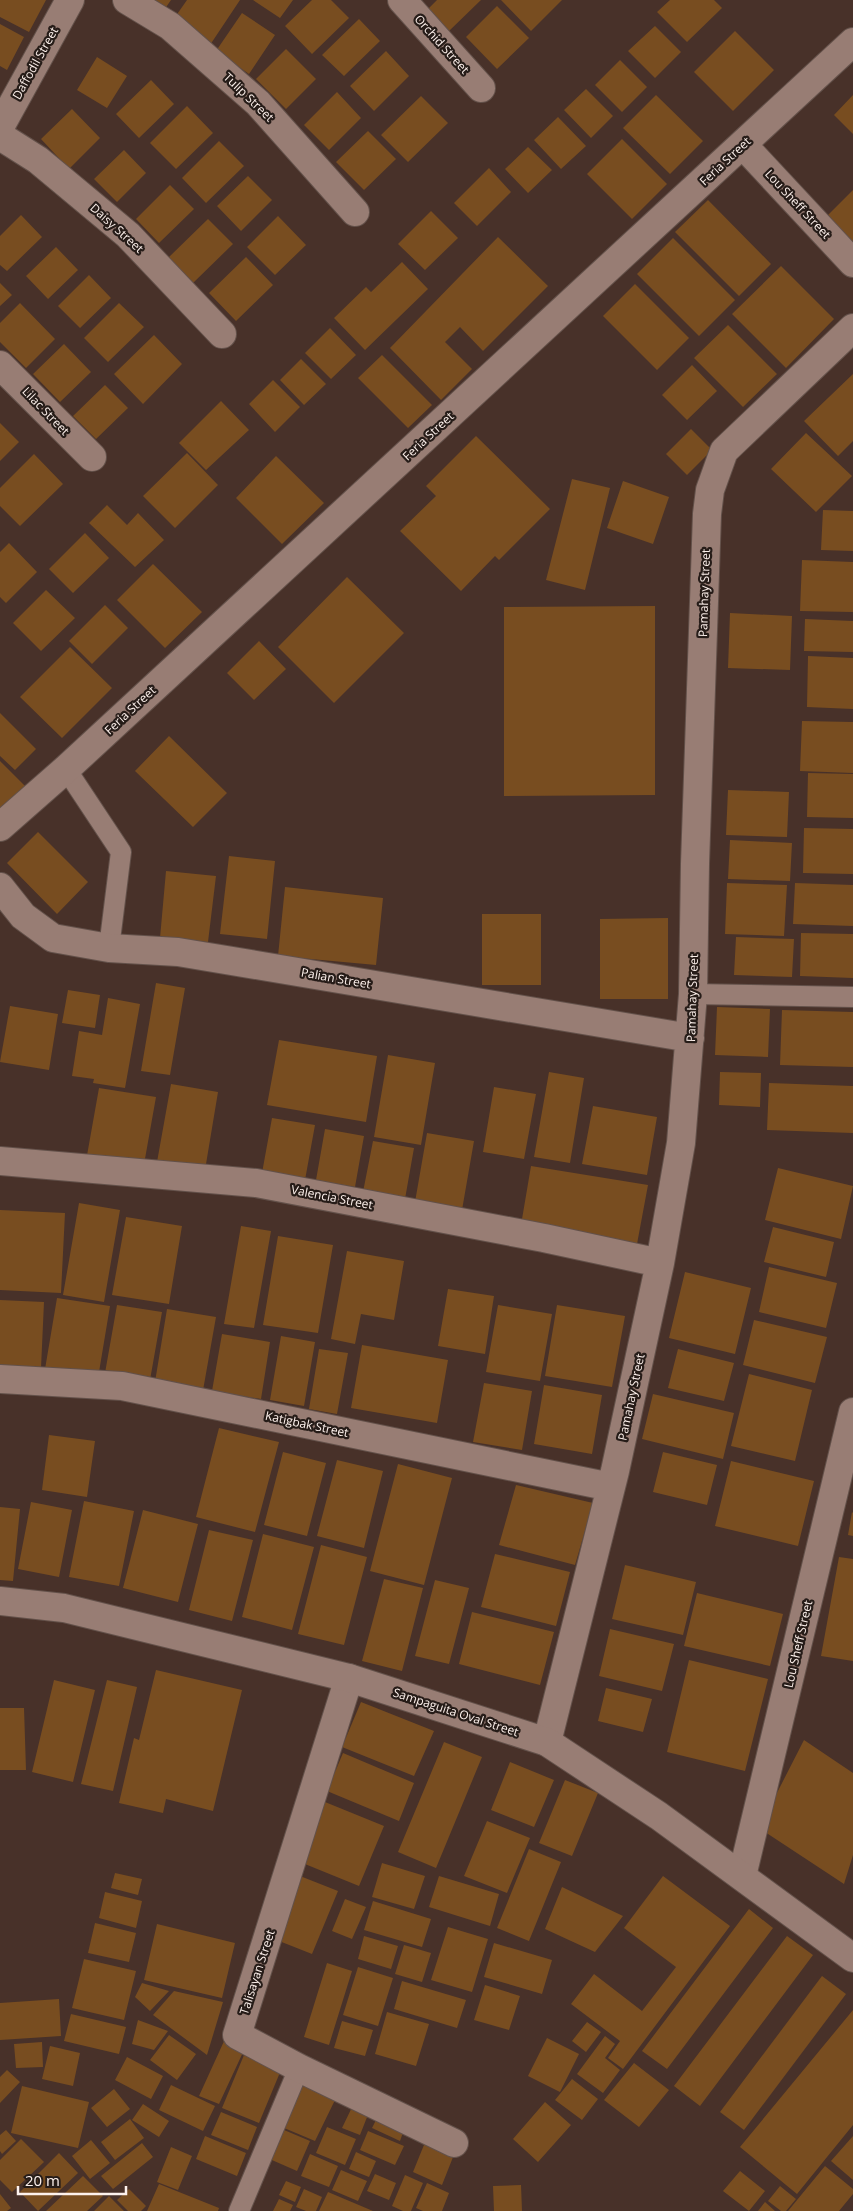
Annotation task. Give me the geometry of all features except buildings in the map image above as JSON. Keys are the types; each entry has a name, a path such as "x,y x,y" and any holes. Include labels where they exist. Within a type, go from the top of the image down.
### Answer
{"street":[{"name":"Daffodil Street","path":"0,127 70,0"},
{"name":"Tulip Street","path":"127,0 170,26 258,103 355,212"},
{"name":"Orchid Street","path":"402,0 481,88"},
{"name":"Feria Street","path":"0,827 66,769 853,42"},
{"name":"Daisy Street","path":"0,136 38,160 128,235 222,334"},
{"name":"Lou Sheff Street","path":"743,145 853,263"},
{"name":"Pamahay Street","path":"547,1742 611,1487 660,1263 681,1143 693,994 694,864 707,514 710,490 724,450 853,328"},
{"name":"Lilac Street","path":"0,365 92,458"},
{"name":"Palian Street","path":"0,887 22,916 54,938 109,948 187,954 690,1038"},
{"name":"Valencia Street","path":"0,1161 256,1183 544,1238 660,1263"},
{"name":"Katigbak Street","path":"0,1379 122,1386 611,1487"},
{"name":"Lou Sheff Street","path":"742,1876 853,1412"},
{"name":"Sampaguita Oval Street","path":"0,1601 64,1608 349,1678 547,1742 659,1816 853,1958"},
{"name":"Talisayan Street","path":"349,1678 238,2035 299,2068 454,2143"}],"lane":[{"path":"66,769 121,852 109,948"},
{"path":"693,994 853,997"},
{"path":"239,2211 299,2068"}]}
